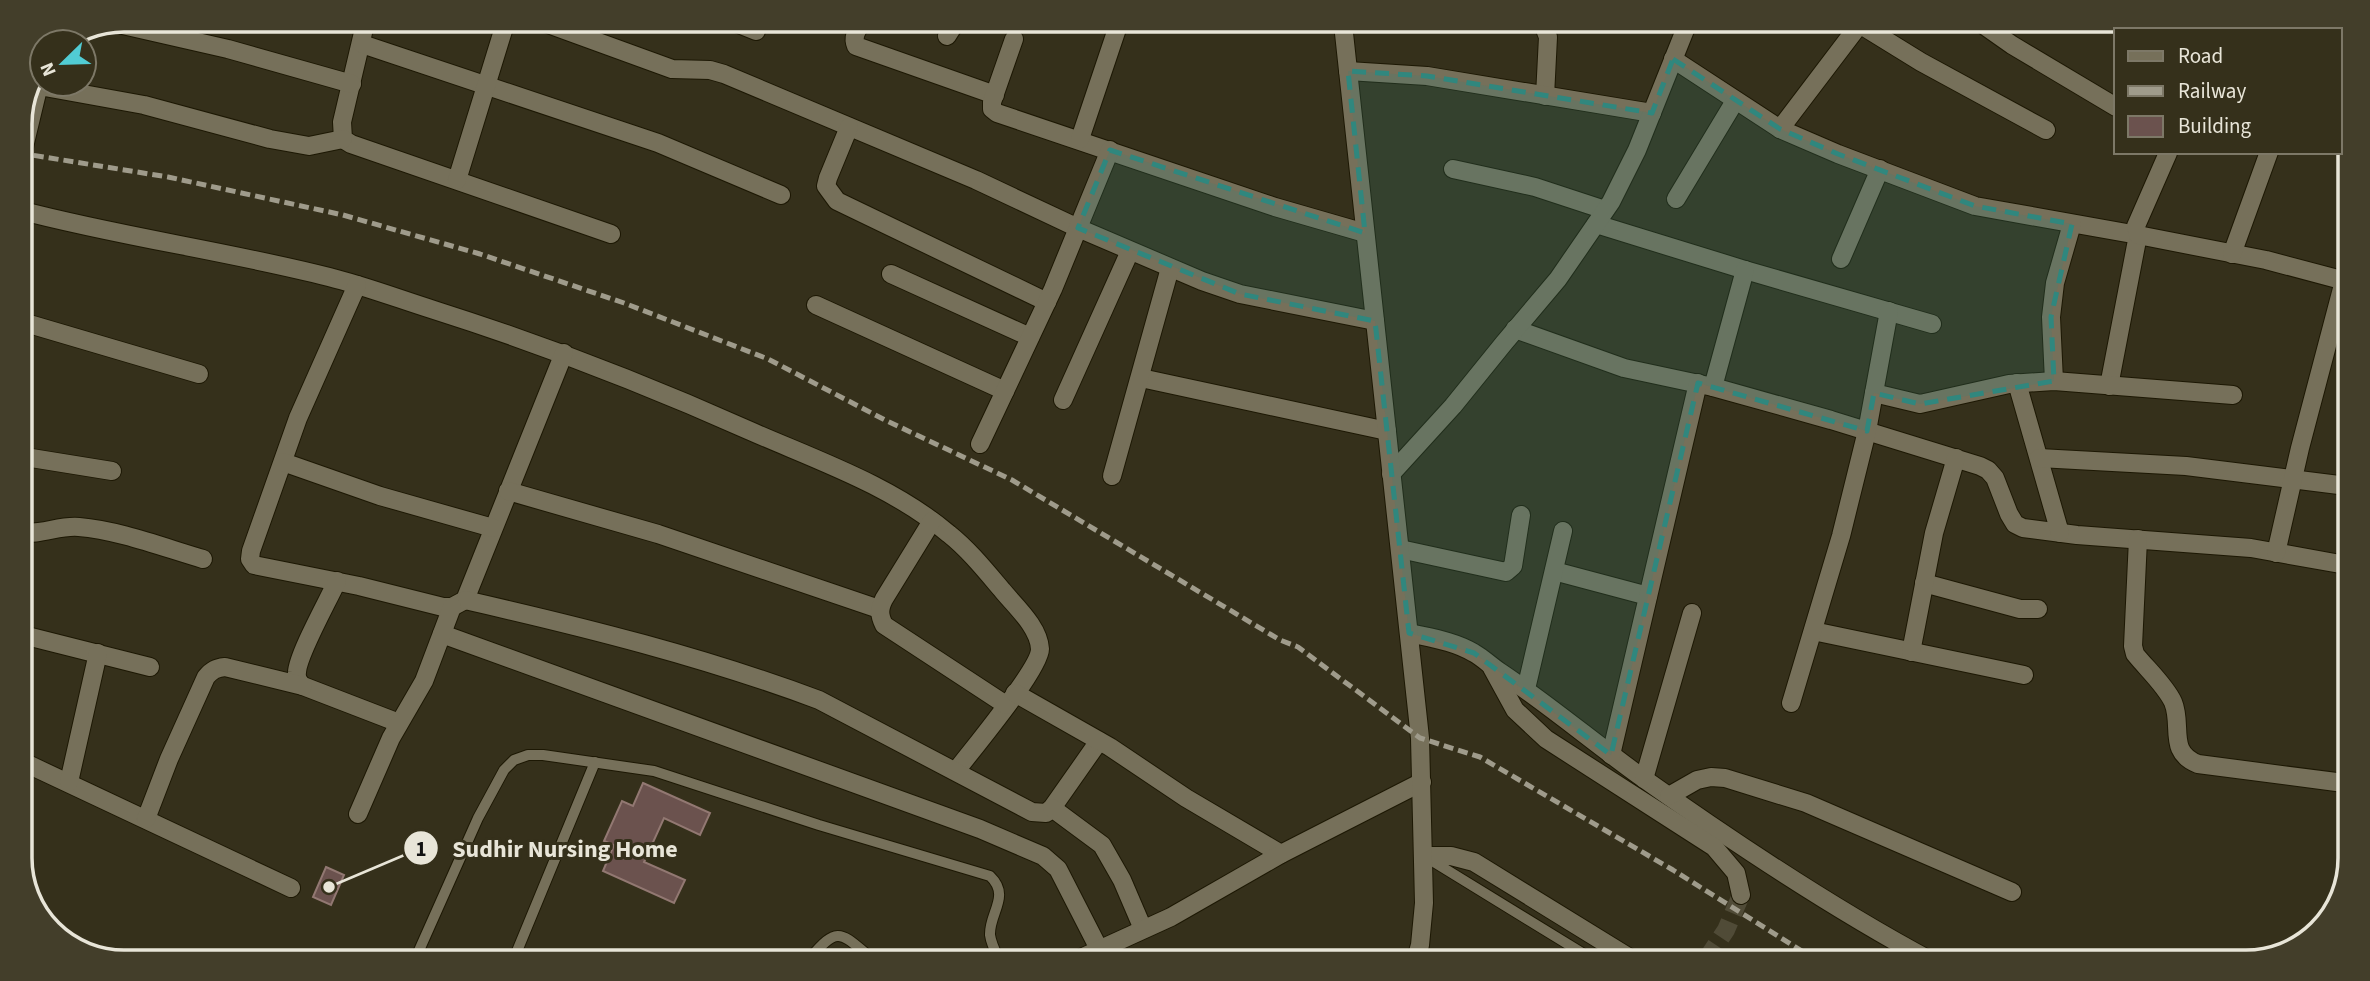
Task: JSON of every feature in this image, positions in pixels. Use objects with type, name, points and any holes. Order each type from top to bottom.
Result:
[{"type":"street","points":[[153,32],[228,49],[352,84]]},
{"type":"street","points":[[343,139],[342,122],[364,32]]},
{"type":"street","points":[[457,180],[503,32]]},
{"type":"street","points":[[570,32],[671,69],[710,70],[724,74],[976,180],[1130,251],[1240,294],[1375,321]]},
{"type":"street","points":[[856,32],[856,46],[995,95]]},
{"type":"street","points":[[1080,139],[1116,32]]},
{"type":"street","points":[[1343,32],[1420,738],[1424,903],[1419,950]]},
{"type":"street","points":[[1545,96],[1546,32]]},
{"type":"street","points":[[1391,474],[1453,406],[1558,279],[1601,217],[1637,150],[1684,32]]},
{"type":"street","points":[[1780,129],[1855,32]]},
{"type":"street","points":[[1870,32],[2046,130]]},
{"type":"street","points":[[1994,32],[2114,106]]},
{"type":"street","points":[[1014,39],[992,108],[997,113],[1275,207],[1365,233]]},
{"type":"street","points":[[362,44],[657,144],[781,195]]},
{"type":"street","points":[[1673,59],[1780,129],[1975,206],[2266,260],[2338,280]]},
{"type":"street","points":[[1348,71],[1427,76],[1651,113]]},
{"type":"street","points":[[98,93],[270,139],[309,146],[343,139],[611,234]]},
{"type":"street","points":[[1676,199],[1735,101]]},
{"type":"street","points":[[849,127],[828,178],[827,186],[837,201],[1047,302]]},
{"type":"street","points":[[980,444],[1047,302],[1110,150]]},
{"type":"street","points":[[2109,386],[2138,235],[2136,226],[2168,154]]},
{"type":"street","points":[[2232,254],[2267,157]]},
{"type":"street","points":[[1453,169],[1535,187],[1601,217],[1745,270],[1932,324]]},
{"type":"street","points":[[1841,259],[1880,169]]},
{"type":"street","points":[[32,213],[68,223],[217,251],[357,285],[564,354],[662,392],[850,474],[909,506],[932,521],[972,555],[1029,623],[1037,636],[1040,649],[1038,657],[1011,699],[956,771]]},
{"type":"street","points":[[2054,381],[2051,317],[2055,283],[2072,224]]},
{"type":"street","points":[[1063,400],[1130,251]]},
{"type":"street","points":[[1112,476],[1170,268]]},
{"type":"street","points":[[1611,755],[1648,596],[1705,385],[1745,270]]},
{"type":"street","points":[[891,274],[1030,337]]},
{"type":"street","points":[[357,285],[298,418],[251,551],[250,559],[254,565],[542,618],[677,654],[792,690],[819,700],[1032,812],[1046,813],[1052,808],[1100,741]]},
{"type":"street","points":[[816,306],[1005,391]]},
{"type":"street","points":[[1791,703],[1841,536],[1867,431],[1889,311]]},
{"type":"street","points":[[2276,553],[2293,478],[2338,312]]},
{"type":"street","points":[[32,325],[199,374]]},
{"type":"street","points":[[1515,329],[1624,368],[1705,385],[1867,431],[1988,470],[1995,478],[2015,524],[2023,528],[2251,548],[2338,564]]},
{"type":"street","points":[[358,814],[400,723],[424,681],[442,634],[493,528],[564,354]]},
{"type":"street","points":[[1141,378],[1387,431]]},
{"type":"street","points":[[1874,393],[1920,404],[2017,383],[2054,381],[2233,395]]},
{"type":"street","points":[[2017,383],[2060,533]]},
{"type":"street","points":[[32,458],[112,471]]},
{"type":"street","points":[[1911,652],[1934,533],[1956,458]]},
{"type":"street","points":[[2039,458],[2186,467],[2338,485]]},
{"type":"street","points":[[283,462],[380,496],[493,528]]},
{"type":"street","points":[[508,491],[658,534],[880,609]]},
{"type":"street","points":[[1400,549],[1506,572],[1513,566],[1521,515]]},
{"type":"street","points":[[932,521],[880,609],[884,625],[1011,699],[1100,741],[1186,798],[1281,854]]},
{"type":"street","points":[[32,533],[42,534],[63,527],[94,529],[203,559]]},
{"type":"street","points":[[1526,689],[1563,531]]},
{"type":"street","points":[[2138,539],[2133,646],[2135,654],[2172,701],[2176,713],[2178,744],[2188,760],[2198,764],[2338,782]]},
{"type":"street","points":[[1555,571],[1648,596]]},
{"type":"street","points":[[303,686],[298,681],[298,667],[337,582]]},
{"type":"street","points":[[1924,583],[2020,609],[2038,609]]},
{"type":"street","points":[[1644,779],[1692,613]]},
{"type":"street","points":[[1813,631],[2024,675]]},
{"type":"street","points":[[1409,633],[1446,641],[1474,653],[1644,779],[1789,876],[1910,950]]},
{"type":"street","points":[[442,634],[981,830],[1043,856],[1058,869],[1100,949],[1171,917],[1281,854],[1422,782]]},
{"type":"street","points":[[32,637],[150,667]]},
{"type":"street","points":[[69,782],[98,653]]},
{"type":"street","points":[[1491,665],[1515,710],[1546,738],[1714,847],[1736,873],[1741,895]]},
{"type":"street","points":[[146,819],[169,759],[206,677],[216,668],[225,667],[303,686],[400,723]]},
{"type":"street","points":[[32,766],[291,888]]},
{"type":"street","points":[[1669,796],[1697,780],[1725,778],[1806,803],[2012,892]]},
{"type":"street","points":[[1052,808],[1102,845],[1122,880],[1143,929]]},
{"type":"street","points":[[1423,856],[1451,856],[1474,862],[1617,950]]},
{"type":"lane","points":[[419,950],[478,818],[504,770],[514,760],[528,755],[654,771],[819,825],[990,876],[998,884],[999,893],[990,934],[996,950]]},
{"type":"lane","points":[[517,950],[595,762]]},
{"type":"lane","points":[[1423,856],[1577,950]]},
{"type":"lane","points":[[817,950],[829,937],[844,936],[861,950]]},
{"type":"highlighted area","points":[[1673,59],[1780,129],[1838,154],[1975,206],[2072,224],[2051,317],[2054,381],[1920,404],[1874,393],[1867,431],[1698,383],[1611,755],[1474,653],[1409,633],[1375,321],[1240,294],[1078,228],[1110,150],[1365,233],[1348,71],[1427,76],[1652,113]]},
{"type":"building","points":[[643,783],[710,813],[700,835],[664,818],[644,862],[685,880],[674,903],[603,871],[614,845],[604,841],[622,801],[633,806]]},
{"type":"building","points":[[326,867],[344,875],[331,905],[313,897]]},
{"type":"tunnel","points":[[1713,950],[1726,930],[1741,895]]},
{"type":"railway","points":[[32,155],[168,177],[343,215],[480,254],[624,303],[768,359],[885,420],[1012,480],[1280,640],[1298,647],[1420,738],[1480,757],[1673,870],[1800,950]]},
{"type":"place","name":"Sudhir Nursing Home","points":[[329,887]]}]
